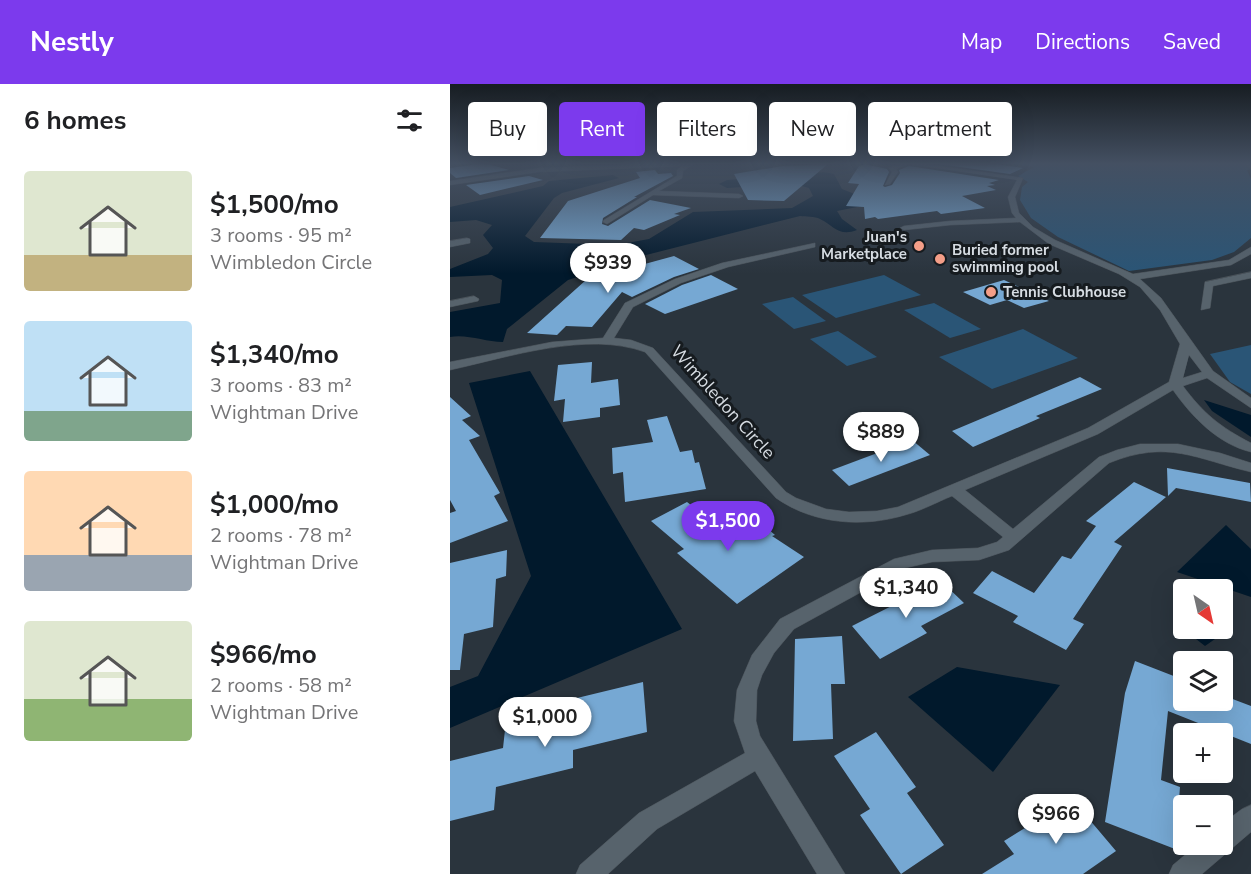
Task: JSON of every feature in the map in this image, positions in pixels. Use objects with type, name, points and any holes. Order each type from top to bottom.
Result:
[{"type":"street","points":[[607,222],[639,201]]},
{"type":"street","points":[[1013,201],[1017,213],[1041,236],[1066,250],[1132,277],[1154,295],[1209,374],[1251,404]]},
{"type":"street","points":[[904,228],[950,223],[1023,220]]},
{"type":"street","points":[[450,244],[467,241]]},
{"type":"street","points":[[607,340],[629,305],[678,280],[724,265],[812,245]]},
{"type":"street","points":[[1132,277],[1231,262],[1251,250]]},
{"type":"street","points":[[1205,308],[1208,284],[1251,275]]},
{"type":"street","points":[[450,304],[474,299]]},
{"type":"street","name":"Wimbledon Circle","points":[[450,366],[577,342],[627,341],[649,350],[781,495],[800,506],[836,516],[877,516],[902,511],[1093,431],[1175,384],[1209,374]]},
{"type":"street","points":[[1186,344],[1175,384],[1196,413],[1229,437],[1251,448]]},
{"type":"street","points":[[832,874],[749,736],[746,703],[752,673],[766,646],[788,624],[900,563],[932,556],[979,554],[1003,546],[1104,460],[1121,452],[1155,447],[1191,450],[1218,456],[1251,468]]},
{"type":"street","points":[[955,490],[1014,538]]},
{"type":"street","points":[[589,874],[648,821],[676,802],[761,756]]},
{"type":"street","points":[[1233,831],[1251,817]]},
{"type":"street","points":[[1182,874],[1205,855]]},
{"type":"shaded area","points":[[477,201],[552,201],[525,236],[534,242],[616,245],[649,239],[693,212],[792,208],[804,201],[918,201],[862,206],[837,211],[842,219],[857,230],[851,232],[837,230],[818,218],[800,216],[646,255],[568,280],[507,329],[503,342],[450,337],[450,312],[500,303],[502,280],[492,275],[450,277],[450,269],[488,254],[493,248],[483,235],[492,225],[476,220],[450,222],[450,207]]},
{"type":"shaded area","points":[[1021,201],[1251,201],[1251,238],[1234,252],[1212,260],[1129,271],[1058,237],[1031,218]]},
{"type":"shaded area","points":[[884,275],[921,295],[836,318],[802,295]]},
{"type":"shaded area","points":[[793,297],[826,321],[794,329],[762,304]]},
{"type":"shaded area","points":[[934,303],[981,329],[950,338],[904,310]]},
{"type":"shaded area","points":[[1023,329],[1078,358],[992,389],[939,357]]},
{"type":"shaded area","points":[[838,331],[877,357],[847,366],[810,339]]},
{"type":"shaded area","points":[[1251,345],[1251,394],[1230,382],[1210,354]]},
{"type":"shaded area","points":[[530,371],[682,629],[450,728],[450,687],[478,676],[531,576],[469,383]]},
{"type":"shaded area","points":[[1204,400],[1251,415],[1251,437],[1212,411]]},
{"type":"shaded area","points":[[1226,525],[1251,549],[1251,597],[1233,591],[1233,579],[1198,579],[1177,572]]},
{"type":"shaded area","points":[[1196,639],[1215,639],[1205,646]]},
{"type":"shaded area","points":[[957,667],[1060,685],[993,772],[908,697]]},
{"type":"building","points":[[568,201],[631,201],[603,218],[602,224],[608,226],[649,201],[691,208],[644,230],[634,228],[621,240],[540,238]]},
{"type":"building","points":[[849,201],[971,201],[985,208],[941,214],[937,211],[865,219],[864,207],[846,206]]},
{"type":"building","points":[[674,256],[699,269],[674,277],[632,297],[622,292],[592,327],[566,326],[557,335],[527,333],[586,280]]},
{"type":"building","points":[[711,275],[738,289],[665,314],[645,304],[682,285]]},
{"type":"building","name":"Tennis Clubhouse","points":[[1004,280],[1049,301],[1024,308],[1007,300],[990,305],[963,292]]},
{"type":"building","points":[[592,362],[591,383],[618,379],[620,405],[600,408],[600,417],[563,422],[565,399],[554,401],[558,365]]},
{"type":"building","points":[[1080,377],[1102,389],[1036,416],[1040,418],[973,447],[952,431]]},
{"type":"building","points":[[450,397],[471,416],[462,420],[480,436],[469,440],[500,493],[494,496],[508,521],[450,543],[450,513],[456,511],[450,500]]},
{"type":"building","points":[[667,416],[680,452],[692,450],[695,463],[699,462],[706,489],[625,502],[623,472],[613,474],[612,448],[653,442],[647,420]]},
{"type":"building","points":[[912,440],[930,455],[849,486],[832,470]]},
{"type":"building","points":[[1167,468],[1250,483],[1251,502],[1176,488],[1168,496]]},
{"type":"building","points":[[1134,482],[1166,497],[1114,542],[1122,546],[1073,619],[1084,624],[1066,650],[1013,622],[1018,616],[973,593],[992,571],[1034,593],[1062,556],[1071,559],[1096,526],[1086,521]]},
{"type":"building","points":[[687,502],[732,536],[760,522],[775,535],[772,536],[804,557],[737,604],[677,553],[684,549],[651,521]]},
{"type":"building","points":[[507,550],[506,576],[496,579],[493,627],[464,634],[460,670],[450,670],[450,563]]},
{"type":"building","points":[[941,581],[964,603],[921,626],[927,633],[880,659],[852,626]]},
{"type":"building","points":[[842,636],[845,684],[831,684],[833,739],[793,741],[795,639]]},
{"type":"building","points":[[1135,661],[1173,676],[1173,711],[1233,711],[1233,699],[1251,706],[1251,744],[1233,737],[1233,723],[1198,723],[1168,711],[1161,780],[1180,787],[1179,795],[1173,795],[1173,848],[1105,822],[1125,693]]},
{"type":"building","points":[[643,682],[647,732],[573,750],[573,768],[496,787],[494,810],[450,821],[450,761],[503,748],[505,730],[577,712],[577,698]]},
{"type":"building","points":[[876,732],[916,787],[907,793],[944,845],[901,874],[860,815],[870,809],[834,756]]},
{"type":"building","points":[[1072,799],[1116,851],[1083,874],[982,874],[1014,854],[1004,841]]},
{"type":"place","name":"Juan's Marketplace","points":[[919,246]]},
{"type":"place","name":"Buried former swimming pool","points":[[940,259]]},
{"type":"place","name":"Tennis Clubhouse","points":[[991,292]]}]
